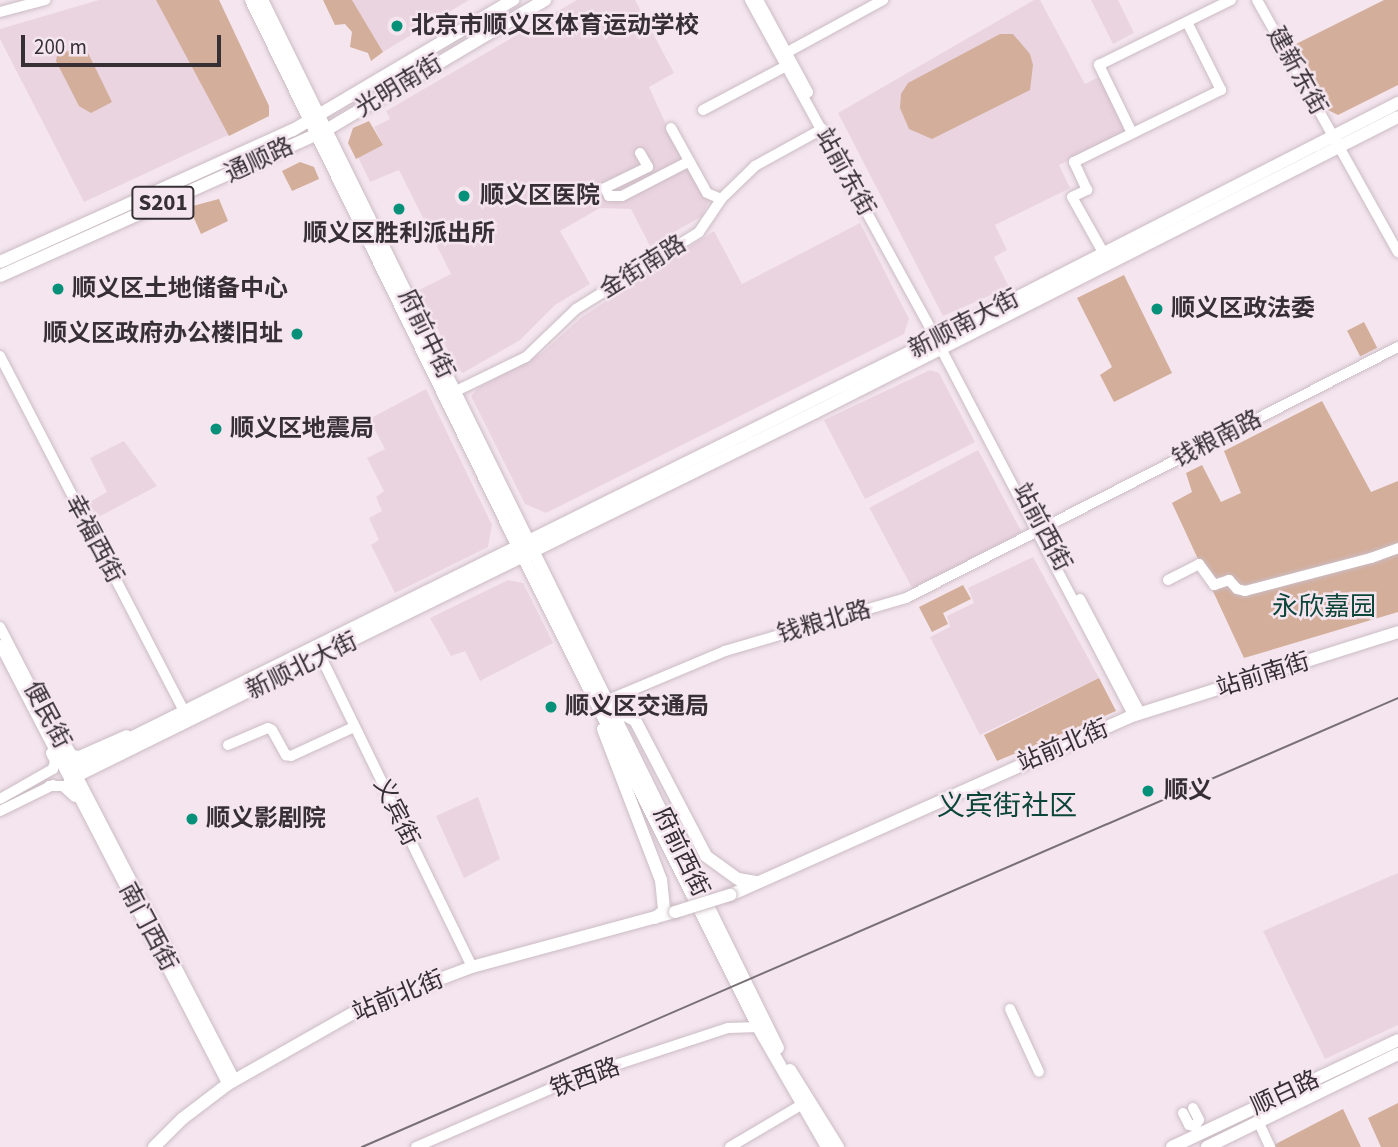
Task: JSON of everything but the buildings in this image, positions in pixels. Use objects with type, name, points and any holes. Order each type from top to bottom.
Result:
[{"type":"main road","points":[[251,0],[315,118]]},
{"type":"main road","points":[[262,0],[315,118]]},
{"type":"main road","name":"S201","points":[[0,262],[315,118],[513,0]]},
{"type":"main road","name":"光明南街","points":[[322,132],[545,0]]},
{"type":"main road","name":"新顺南大街","points":[[525,549],[1336,142],[1398,103]]},
{"type":"main road","name":"新顺南大街","points":[[940,343],[1104,254],[1336,142],[1398,117]]},
{"type":"main road","name":"府前中街","points":[[315,118],[454,392],[525,549]]},
{"type":"main road","name":"府前中街","points":[[322,132],[525,549]]},
{"type":"main road","name":"通顺路","points":[[0,276],[322,132]]},
{"type":"main road","name":"新顺北大街","points":[[187,716],[321,657],[525,549]]},
{"type":"main road","name":"新顺北大街","points":[[72,773],[525,549]]},
{"type":"main road","name":"府前西街","points":[[525,549],[771,1034],[838,1147]]},
{"type":"main road","name":"站前南街","points":[[1134,715],[1398,632]]},
{"type":"main road","points":[[655,918],[664,911],[661,880],[638,814],[604,735],[605,706],[635,720],[706,856],[738,879],[746,882],[762,880]]},
{"type":"main road","name":"府前西街","points":[[605,706],[758,1027],[827,1147]]},
{"type":"main road","name":"站前北街","points":[[153,1147],[182,1119],[232,1082],[358,1010],[472,967],[730,895],[1134,715]]},
{"type":"main road","name":"顺白路","points":[[1172,1147],[1197,1130],[1398,1040]]},
{"type":"main road","name":"顺白路","points":[[1207,1147],[1398,1054]]},
{"type":"street","points":[[0,12],[45,0]]},
{"type":"street","name":"站前东街","points":[[751,0],[940,343]]},
{"type":"street","name":"站前东街","points":[[758,0],[822,129],[940,343]]},
{"type":"street","points":[[703,110],[883,0]]},
{"type":"street","points":[[1132,133],[1098,65],[1231,0]]},
{"type":"street","name":"建新东街","points":[[1257,0],[1398,252]]},
{"type":"street","points":[[1104,254],[1072,197],[1087,190],[1074,162],[1221,90],[1187,22]]},
{"type":"street","points":[[671,128],[707,193],[721,199]]},
{"type":"street","name":"金街南路","points":[[454,392],[526,357],[576,309],[699,233],[721,199],[755,166],[822,129]]},
{"type":"street","points":[[640,153],[648,167],[605,188],[609,196],[622,196],[688,162]]},
{"type":"street","name":"站前西街","points":[[940,343],[1134,715]]},
{"type":"street","name":"钱粮南路","points":[[1039,530],[1398,347]]},
{"type":"street","name":"幸福西街","points":[[0,356],[187,716]]},
{"type":"street","name":"钱粮北路","points":[[605,706],[725,651],[906,598],[1039,530]]},
{"type":"street","points":[[1168,580],[1199,564],[1214,585],[1229,580],[1237,589],[1245,591],[1371,558],[1398,548]]},
{"type":"street","name":"便民街","points":[[0,627],[28,689],[72,773]]},
{"type":"street","name":"便民街","points":[[0,645],[28,689]]},
{"type":"street","name":"义宾街","points":[[321,657],[472,967]]},
{"type":"street","points":[[28,689],[74,756],[119,737],[144,738]]},
{"type":"street","points":[[0,800],[49,772],[55,764],[28,689]]},
{"type":"street","points":[[228,746],[268,728],[286,755],[291,756],[354,727]]},
{"type":"street","points":[[110,846],[109,825],[86,777],[144,738]]},
{"type":"street","points":[[0,800],[72,773]]},
{"type":"street","points":[[0,811],[72,773]]},
{"type":"street","name":"南门西街","points":[[72,773],[232,1082]]},
{"type":"street","points":[[49,786],[70,789],[96,836],[110,846]]},
{"type":"street","points":[[1010,1009],[1039,1072]]},
{"type":"street","name":"铁西路","points":[[416,1147],[573,1079],[728,1028],[758,1027]]},
{"type":"street","points":[[730,1147],[801,1105]]},
{"type":"street","points":[[1183,1113],[1189,1125],[1197,1130],[1199,1120],[1193,1108]]},
{"type":"street","points":[[1258,1121],[1270,1147]]},
{"type":"shaded area","points":[[99,0],[219,0],[269,106],[269,116],[84,202],[0,39],[0,29]]},
{"type":"shaded area","points":[[156,0],[219,0],[269,106],[269,116],[229,136]]},
{"type":"shaded area","points":[[323,0],[352,0],[383,52],[371,61],[368,53],[350,47],[352,32],[345,24],[335,25]]},
{"type":"shaded area","name":"北京市顺义区体育运动学校","points":[[352,0],[469,0],[383,52]]},
{"type":"shaded area","name":"顺义区医院","points":[[577,0],[635,0],[674,73],[649,87],[684,164],[709,201],[702,216],[650,246],[631,209],[600,208],[560,231],[590,284],[555,305],[520,340],[463,373],[457,369],[419,290],[451,274],[399,170],[370,182],[358,157],[383,145],[374,127],[390,119],[386,111]]},
{"type":"shaded area","points":[[1034,0],[1040,0],[1085,84],[1101,76],[1128,131],[1059,165],[1070,188],[995,225],[1007,250],[994,257],[1009,287],[943,316],[838,113]]},
{"type":"shaded area","points":[[1091,0],[1118,0],[1134,33],[1113,44]]},
{"type":"shaded area","points":[[1384,0],[1398,0],[1398,85],[1338,115],[1328,110],[1294,45]]},
{"type":"shaded area","points":[[1000,34],[1013,34],[1030,54],[1033,65],[1030,90],[932,139],[909,129],[900,108],[901,94],[908,83]]},
{"type":"shaded area","points":[[75,48],[87,51],[112,102],[91,113],[79,106],[56,61],[57,56]]},
{"type":"shaded area","points":[[369,121],[383,145],[356,159],[348,143],[353,128]]},
{"type":"shaded area","points":[[300,162],[314,167],[319,179],[292,191],[282,171]]},
{"type":"shaded area","points":[[219,199],[228,221],[201,234],[189,207]]},
{"type":"shaded area","points":[[860,223],[909,319],[904,334],[546,513],[525,504],[471,396],[478,388],[542,353],[582,317],[714,231],[742,284]]},
{"type":"shaded area","points":[[1124,275],[1172,373],[1114,402],[1100,375],[1112,367],[1077,298]]},
{"type":"shaded area","points":[[1364,322],[1377,348],[1360,356],[1347,331]]},
{"type":"shaded area","points":[[930,370],[939,373],[975,442],[865,499],[824,420]]},
{"type":"shaded area","points":[[426,389],[492,525],[488,547],[395,593],[371,545],[379,540],[369,518],[382,511],[376,497],[384,491],[367,458],[385,449],[369,419]]},
{"type":"shaded area","points":[[1322,401],[1371,492],[1398,481],[1398,612],[1244,658],[1172,503],[1192,492],[1186,473],[1202,465],[1221,502],[1241,493],[1224,451]]},
{"type":"shaded area","points":[[124,441],[157,486],[89,522],[81,507],[107,492],[90,458]]},
{"type":"shaded area","points":[[978,450],[1022,532],[913,590],[869,508]]},
{"type":"shaded area","points":[[1033,557],[1099,678],[980,735],[930,637],[950,627],[947,616],[974,603],[968,588]]},
{"type":"shaded area","points":[[508,580],[523,583],[553,643],[480,681],[465,651],[451,656],[430,618]]},
{"type":"shaded area","points":[[963,585],[971,599],[943,613],[948,624],[932,632],[919,607]]},
{"type":"shaded area","points":[[1099,678],[1116,711],[997,761],[984,735]]},
{"type":"shaded area","points":[[478,797],[500,859],[464,878],[436,816]]},
{"type":"shaded area","points":[[1398,873],[1398,1025],[1325,1059],[1263,931]]},
{"type":"shaded area","points":[[1398,1103],[1398,1147],[1381,1147],[1368,1118]]},
{"type":"shaded area","points":[[1343,1109],[1361,1147],[1270,1147]]},
{"type":"railway","points":[[362,1147],[1398,698]]},
{"type":"place","name":"北京市顺义区体育运动学校","points":[[397,26]]},
{"type":"place","name":"顺义区医院","points":[[464,196]]},
{"type":"place","name":"顺义区胜利派出所","points":[[399,209]]},
{"type":"place","name":"顺义区土地储备中心","points":[[58,289]]},
{"type":"place","name":"顺义区政法委","points":[[1157,309]]},
{"type":"place","name":"顺义区政府办公楼旧址","points":[[297,334]]},
{"type":"place","name":"顺义区地震局","points":[[216,429]]},
{"type":"place","name":"顺义区交通局","points":[[551,707]]},
{"type":"place","name":"顺义","points":[[1148,791]]},
{"type":"place","name":"顺义影剧院","points":[[192,819]]},
{"type":"district","name":"永欣嘉园","points":[[1324,607]]},
{"type":"district","name":"义宾街社区","points":[[1007,806]]}]
